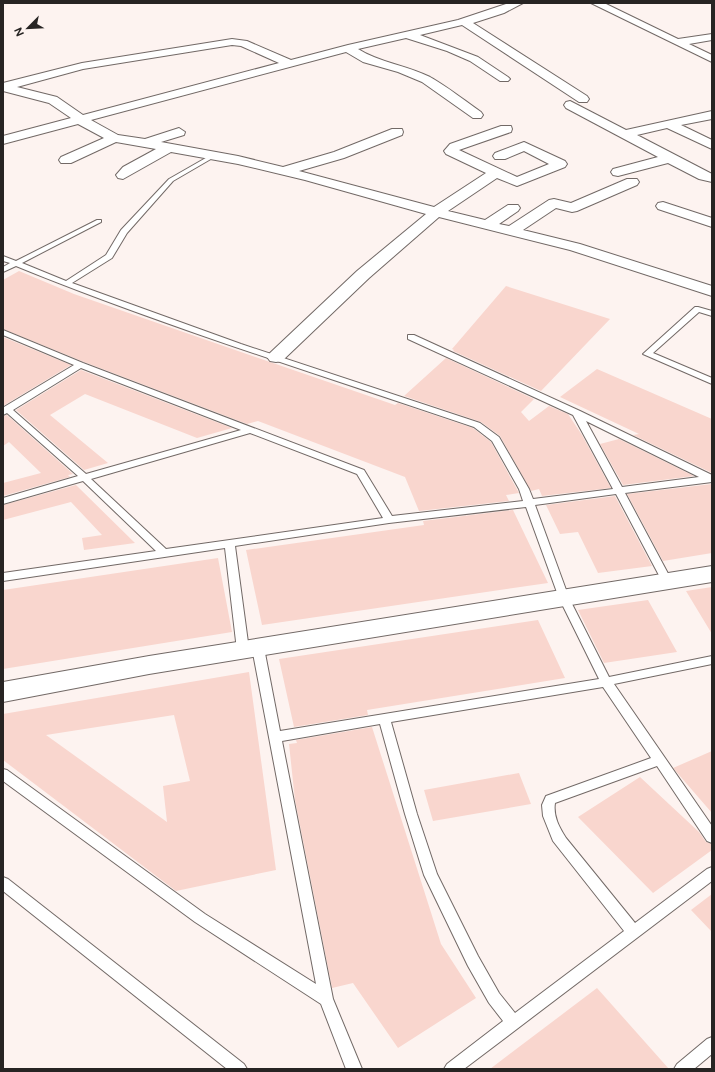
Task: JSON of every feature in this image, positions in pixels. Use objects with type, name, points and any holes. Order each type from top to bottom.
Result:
[{"type":"street","points":[[17,128],[203,88],[348,48],[498,12],[518,3]]},
{"type":"street","points":[[596,3],[712,59]]},
{"type":"street","points":[[463,21],[583,99]]},
{"type":"street","points":[[406,34],[451,49],[474,59],[504,79]]},
{"type":"street","points":[[677,42],[712,37]]},
{"type":"street","points":[[3,87],[82,66],[232,42],[243,43],[290,64]]},
{"type":"street","points":[[348,48],[367,60],[402,70],[426,80],[477,115]]},
{"type":"street","points":[[3,87],[53,100],[74,116],[114,138],[284,171],[436,212],[575,247],[706,289],[712,276]]},
{"type":"street","points":[[570,106],[712,178]]},
{"type":"street","points":[[624,134],[712,114]]},
{"type":"street","points":[[3,140],[74,116]]},
{"type":"street","points":[[668,124],[712,144]]},
{"type":"street","points":[[500,156],[524,146],[560,164],[517,182],[451,151],[506,129]]},
{"type":"street","points":[[144,144],[179,132]]},
{"type":"street","points":[[284,171],[339,154],[397,132]]},
{"type":"street","points":[[66,160],[114,138]]},
{"type":"street","points":[[123,176],[128,170],[169,148]]},
{"type":"street","points":[[618,172],[670,158]]},
{"type":"street","points":[[276,357],[389,250],[436,212],[482,180],[497,172]]},
{"type":"street","points":[[512,231],[554,203],[572,208],[632,182]]},
{"type":"street","points":[[663,206],[712,223]]},
{"type":"street","points":[[487,225],[513,208]]},
{"type":"street","points":[[3,692],[250,649],[712,574]]},
{"type":"lane","points":[[66,284],[109,256],[118,240],[171,180],[213,156]]},
{"type":"lane","points":[[3,270],[99,222]]},
{"type":"lane","points":[[3,258],[66,284],[182,326],[477,426],[496,440],[524,489],[564,598],[606,682],[712,837]]},
{"type":"lane","points":[[712,314],[698,309],[647,354],[712,381]]},
{"type":"lane","points":[[3,332],[80,365],[361,472],[389,520]]},
{"type":"lane","points":[[410,337],[577,413],[712,478]]},
{"type":"lane","points":[[80,365],[5,411],[84,477],[164,553]]},
{"type":"lane","points":[[577,413],[667,581]]},
{"type":"lane","points":[[3,501],[250,430]]},
{"type":"lane","points":[[3,577],[389,520],[530,503],[712,478]]},
{"type":"lane","points":[[230,544],[250,649],[275,738],[326,999],[354,1069]]},
{"type":"lane","points":[[275,738],[606,682],[712,660]]},
{"type":"lane","points":[[384,720],[411,814],[431,875],[476,968],[494,998],[513,1022]]},
{"type":"lane","points":[[634,932],[561,842],[553,830],[547,807],[550,800],[564,794],[660,760]]},
{"type":"lane","points":[[3,774],[200,918],[326,999]]},
{"type":"lane","points":[[452,1069],[712,874]]},
{"type":"lane","points":[[3,883],[239,1069]]},
{"type":"lane","points":[[682,1069],[712,1044]]},
{"type":"building","points":[[19,271],[74,294],[270,362],[395,405],[398,403],[473,428],[491,442],[519,493],[506,495],[509,501],[419,511],[405,477],[258,421],[247,424],[84,362],[3,329],[3,280]]},
{"type":"building","points":[[506,286],[610,319],[541,391],[453,351],[454,350],[452,349]]},
{"type":"building","points":[[3,337],[71,365],[3,406]]},
{"type":"building","points":[[446,358],[534,399],[521,412],[529,421],[549,406],[568,414],[582,435],[611,488],[542,496],[539,489],[531,491],[500,436],[481,422],[404,396]]},
{"type":"building","points":[[597,369],[712,419],[712,473],[633,435],[639,434],[560,397]]},
{"type":"building","points":[[81,370],[232,428],[197,438],[85,394],[50,415],[108,463],[84,470],[16,410]]},
{"type":"building","points":[[7,415],[73,474],[68,475],[70,477],[3,496],[3,483],[41,473],[9,442],[3,446],[3,416]]},
{"type":"building","points":[[619,439],[694,476],[623,485],[600,444]]},
{"type":"building","points":[[712,484],[712,553],[663,561],[627,494]]},
{"type":"building","points":[[76,485],[135,543],[84,550],[82,538],[102,535],[71,502],[3,520],[3,505]]},
{"type":"building","points":[[615,496],[652,566],[598,573],[578,532],[560,534],[546,505]]},
{"type":"building","points":[[513,510],[548,583],[262,625],[246,550],[424,525],[423,521]]},
{"type":"building","points":[[218,558],[232,632],[3,669],[3,590]]},
{"type":"building","points":[[712,587],[712,634],[686,591]]},
{"type":"building","points":[[648,600],[677,652],[604,663],[578,610]]},
{"type":"building","points":[[538,620],[565,678],[367,710],[368,715],[294,727],[279,659]]},
{"type":"building","points":[[249,672],[276,870],[176,891],[3,760],[3,714]],"holes":[[[174,715],[190,781],[163,786],[167,822],[46,735]]]},
{"type":"building","points":[[372,727],[441,944],[476,998],[398,1048],[353,983],[332,988],[295,800],[289,744],[297,743],[296,740]]},
{"type":"building","points":[[712,751],[712,813],[673,768]]},
{"type":"building","points":[[519,773],[531,804],[433,821],[424,790]]},
{"type":"building","points":[[640,777],[699,832],[706,842],[712,844],[712,850],[653,893],[578,817]]},
{"type":"building","points":[[712,894],[712,932],[691,910]]},
{"type":"building","points":[[597,988],[669,1069],[490,1069]]}]
